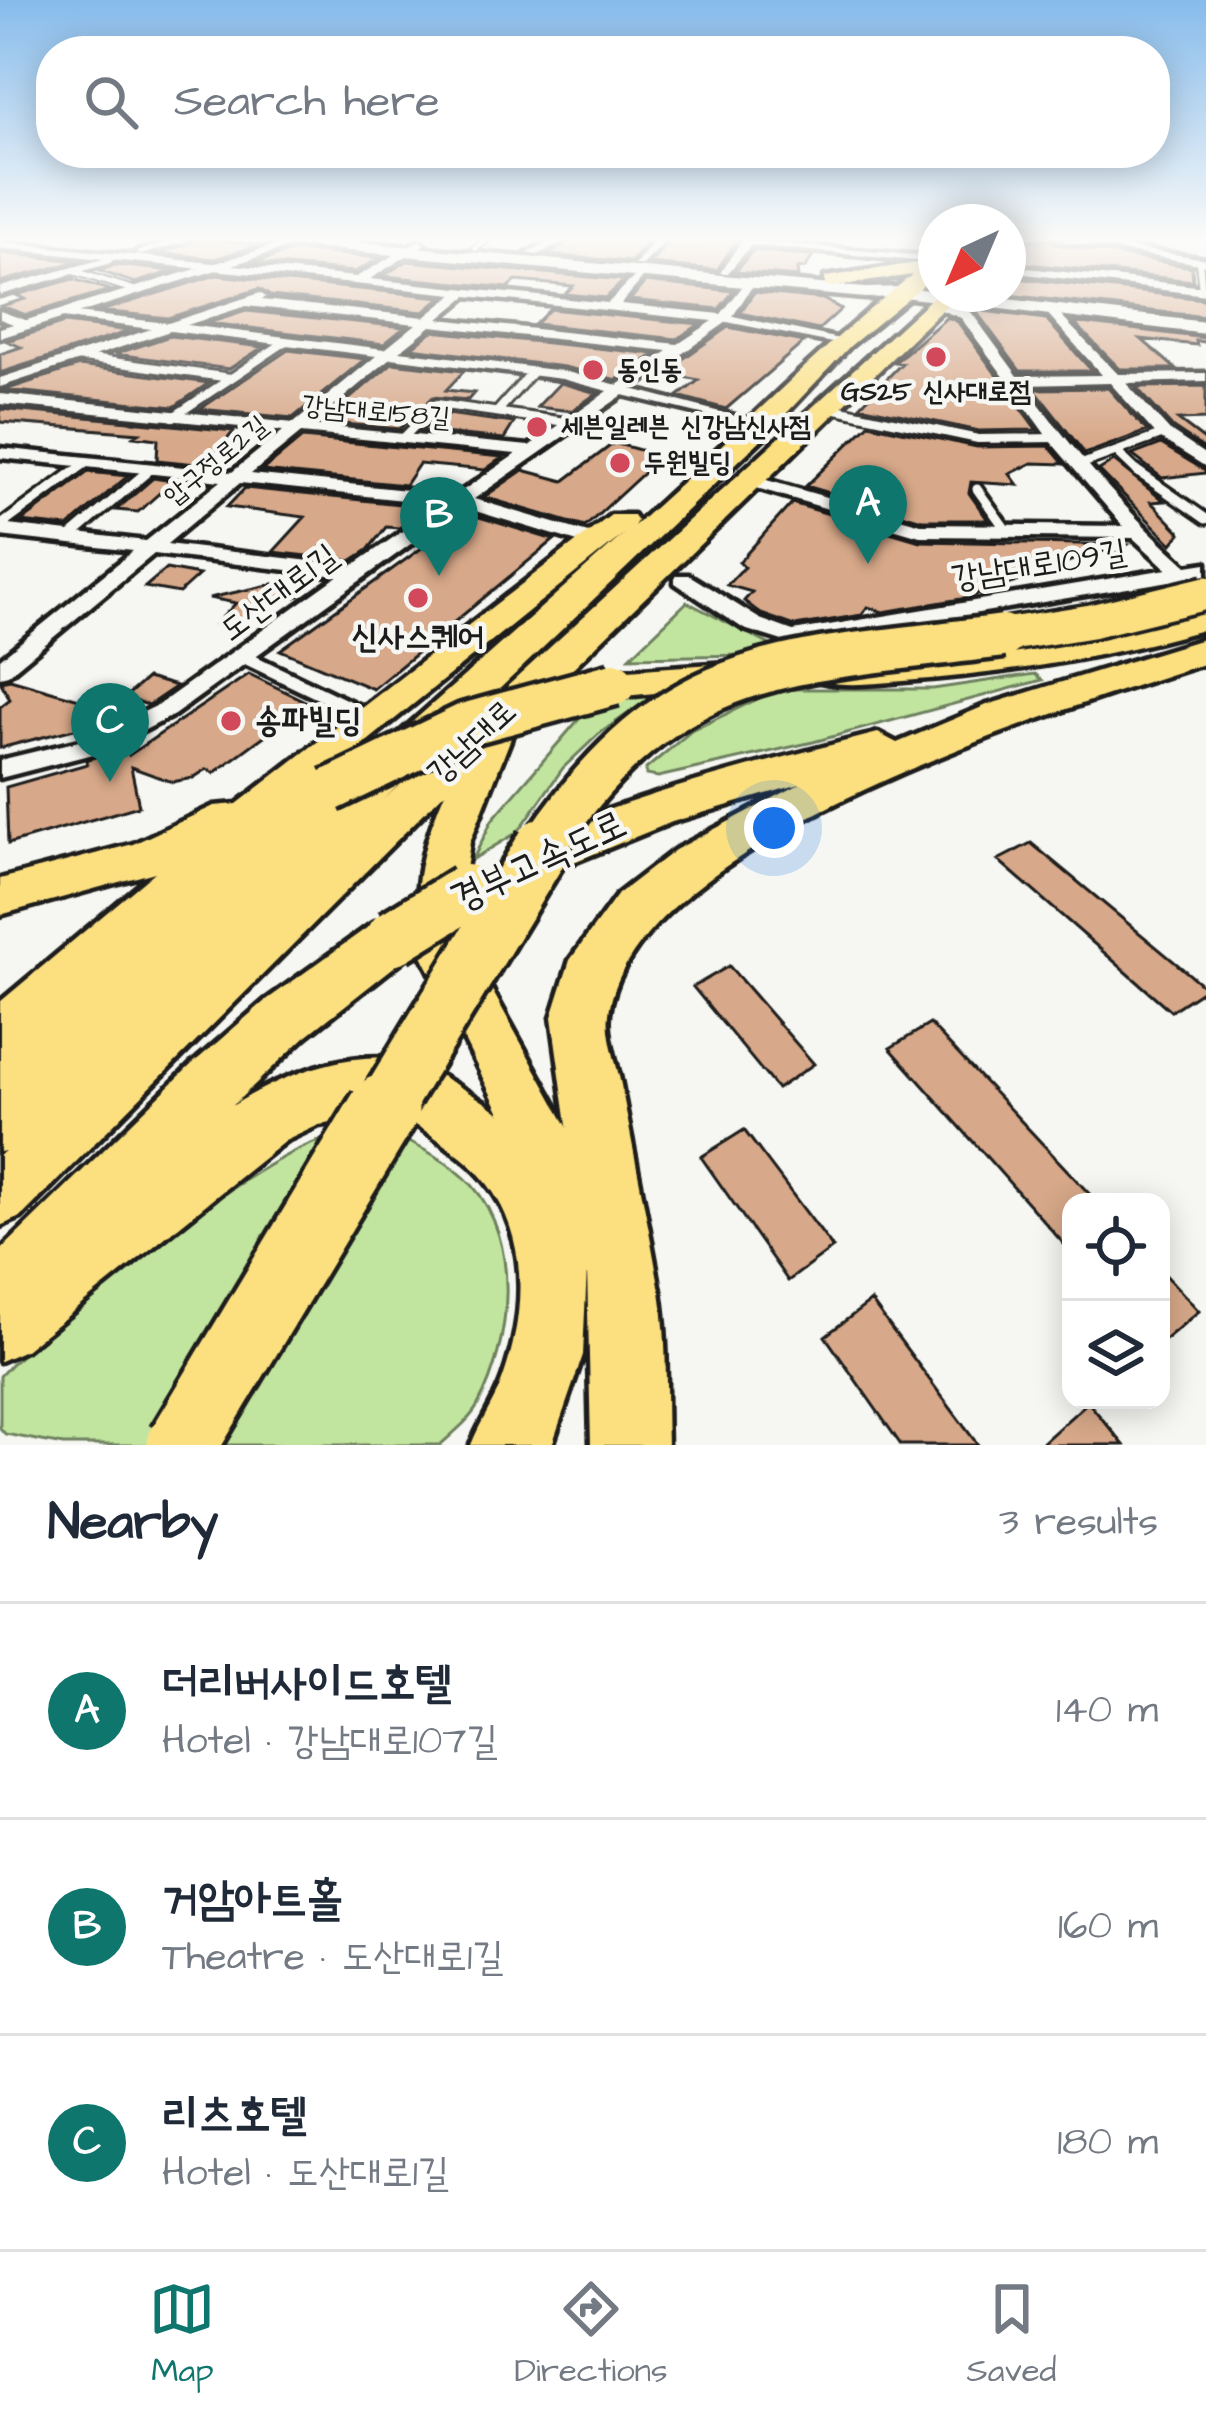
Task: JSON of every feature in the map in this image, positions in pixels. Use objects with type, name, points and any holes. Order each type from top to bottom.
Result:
[{"type":"highway","points":[[182,1445],[528,868],[583,787],[622,748],[661,718],[729,678],[782,661],[1066,627],[1199,579]]},
{"type":"highway","points":[[0,1072],[258,844],[308,787],[464,722],[529,700],[614,684],[701,675],[983,664],[1102,645],[1206,616]]},
{"type":"highway","name":"경부고속도로","points":[[0,1301],[212,1085],[285,1018],[394,937],[467,892],[588,831],[716,788],[1027,708],[1206,650]]},
{"type":"highway","points":[[629,1445],[626,1298],[580,1017],[586,979],[599,949],[634,908],[694,861],[750,828],[1027,708]]},
{"type":"highway","points":[[0,1324],[137,1213],[256,1126],[298,1103],[389,1086],[434,1104],[497,1146],[533,1192],[545,1224],[553,1298],[545,1363],[533,1406],[509,1445]]},
{"type":"main road","points":[[849,307],[855,329]]},
{"type":"main road","name":"강남대로","points":[[0,1125],[780,406],[855,329],[893,307]]},
{"type":"main road","name":"강남대로","points":[[0,1196],[827,407],[914,307]]},
{"type":"main road","points":[[1043,307],[1206,328]]},
{"type":"main road","points":[[0,1034],[308,787],[370,717],[598,542],[741,422],[780,406]]},
{"type":"main road","points":[[500,716],[442,856],[437,926],[447,956],[626,1298]]},
{"type":"main road","points":[[0,897],[146,858],[308,787]]},
{"type":"street","points":[[0,333],[83,307]]},
{"type":"street","points":[[0,383],[227,307]]},
{"type":"street","points":[[296,307],[679,349]]},
{"type":"street","name":"압구정로2길","points":[[0,670],[444,307]]},
{"type":"street","points":[[625,307],[725,318],[751,329],[855,329]]},
{"type":"street","name":"도산대로1길","points":[[0,769],[95,745],[166,710],[356,572],[725,318],[732,307]]},
{"type":"street","points":[[1091,314],[1092,307]]},
{"type":"street","points":[[1050,309],[1164,434],[1206,463]]},
{"type":"street","points":[[963,312],[1010,381],[1138,532],[1199,579]]},
{"type":"street","points":[[62,314],[533,371],[741,422]]},
{"type":"street","points":[[0,315],[26,325]]},
{"type":"street","points":[[1010,381],[1202,381]]},
{"type":"street","name":"강남대로158길","points":[[0,399],[532,451]]},
{"type":"street","points":[[0,453],[462,501],[598,542]]},
{"type":"street","points":[[749,480],[920,530],[1138,532]]},
{"type":"street","points":[[0,528],[356,572]]},
{"type":"street","name":"강남대로109길","points":[[682,579],[752,624],[792,638],[1199,579]]},
{"type":"lane","points":[[173,417],[285,342]]},
{"type":"lane","points":[[76,358],[231,378]]},
{"type":"lane","points":[[497,412],[533,371]]},
{"type":"lane","points":[[403,437],[437,404],[573,423]]},
{"type":"lane","points":[[827,407],[978,439],[1056,438]]},
{"type":"lane","points":[[1079,465],[1164,434]]},
{"type":"lane","points":[[1119,454],[1154,487],[1180,498],[1206,519]]},
{"type":"lane","points":[[0,528],[88,462]]},
{"type":"lane","points":[[69,538],[152,468]]},
{"type":"lane","points":[[977,489],[1006,531]]},
{"type":"lane","points":[[244,657],[370,717]]},
{"type":"green space","points":[[687,602],[772,646],[752,655],[630,657]]},
{"type":"green space","points":[[1035,674],[1042,680],[813,742],[658,777],[646,775],[646,769],[691,731],[778,689],[933,689]]},
{"type":"green space","points":[[656,694],[599,734],[563,768],[518,832],[473,859],[492,820],[586,711]]},
{"type":"green space","points":[[394,1135],[445,1162],[472,1185],[488,1208],[505,1263],[504,1323],[489,1380],[475,1411],[440,1445],[63,1445],[5,1434],[0,1428],[0,1376],[11,1364],[217,1199],[304,1147],[338,1136]]},
{"type":"building","points":[[5,307],[51,307],[26,315]]},
{"type":"building","points":[[112,307],[201,307],[168,318],[101,311]]},
{"type":"building","points":[[380,307],[429,307],[424,312]]},
{"type":"building","points":[[744,307],[841,309],[818,330],[740,313]]},
{"type":"building","points":[[1120,307],[1205,307],[1206,317]]},
{"type":"building","points":[[550,309],[700,324],[677,339],[535,324]]},
{"type":"building","points":[[246,311],[405,327],[384,344],[208,323]]},
{"type":"building","points":[[976,312],[1046,319],[1092,371],[1020,371]]},
{"type":"building","points":[[947,317],[958,322],[1037,430],[979,431],[860,406],[902,363],[895,362]]},
{"type":"building","points":[[1073,322],[1206,338],[1206,342],[1141,339],[1176,369],[1120,369]]},
{"type":"building","points":[[64,323],[130,331],[0,373],[0,354],[21,347],[7,341]]},
{"type":"building","points":[[728,327],[804,342],[726,409],[678,396],[699,380],[663,373]]},
{"type":"building","points":[[432,331],[655,354],[617,380],[564,367],[411,348]]},
{"type":"building","points":[[170,336],[263,347],[229,369],[115,354]]},
{"type":"building","points":[[288,350],[365,359],[293,418],[200,409]]},
{"type":"building","points":[[392,363],[464,371],[446,390],[474,393],[468,400],[433,397],[400,429],[322,422]]},
{"type":"building","points":[[79,366],[209,383],[174,407],[5,390]]},
{"type":"building","points":[[560,383],[597,393],[572,411],[537,407]]},
{"type":"building","points":[[1206,386],[1206,419],[1178,420],[1206,441],[1206,450],[1173,428],[1136,387]]},
{"type":"building","points":[[1108,388],[1147,431],[1085,454],[1034,389]]},
{"type":"building","points":[[0,409],[234,431],[206,465],[157,460],[158,439],[134,436],[139,433],[0,422]]},
{"type":"building","points":[[440,413],[514,423],[504,439],[422,431]]},
{"type":"building","points":[[869,424],[977,447],[1049,446],[1064,464],[1032,463],[1010,474],[1018,485],[971,482],[969,493],[988,520],[922,520],[806,486]]},
{"type":"building","points":[[302,438],[503,457],[485,470],[419,464],[405,485],[262,471]]},
{"type":"building","points":[[614,443],[662,456],[585,527],[484,497],[523,470],[564,481]]},
{"type":"building","points":[[1161,444],[1206,473],[1162,478],[1132,455]]},
{"type":"building","points":[[1114,461],[1164,501],[1151,502],[1181,533],[1172,544],[1099,470]]},
{"type":"building","points":[[88,472],[128,476],[68,527],[21,522]]},
{"type":"building","points":[[153,478],[173,481],[138,512],[116,510]]},
{"type":"building","points":[[245,488],[429,507],[399,528],[386,527],[368,550],[351,561],[273,552],[305,517],[227,507]]},
{"type":"building","points":[[792,503],[920,541],[1127,545],[1113,554],[1098,550],[1068,562],[1035,562],[1026,579],[961,599],[883,612],[868,607],[862,615],[795,626],[761,614],[744,601],[752,592],[727,585],[744,567],[739,562]]},
{"type":"building","name":"신사스퀘어","points":[[463,512],[554,540],[373,689],[280,650],[444,532],[436,532]]},
{"type":"building","points":[[166,569],[199,575],[179,593],[145,587]]},
{"type":"building","points":[[292,580],[299,596],[262,604],[235,632],[216,624],[236,603],[209,598]]},
{"type":"building","points":[[249,674],[309,703],[214,773],[207,769],[172,782],[131,767],[139,806],[8,844],[6,787],[87,764],[86,760],[127,746],[129,755]]},
{"type":"building","points":[[147,678],[177,686],[149,705],[124,698]]},
{"type":"building","points":[[10,679],[124,712],[85,735],[82,727],[0,748],[0,707],[10,699],[0,681]]},
{"type":"building","points":[[1031,843],[1206,988],[1171,1011],[998,860]]},
{"type":"building","points":[[729,966],[814,1064],[777,1089],[693,987]]},
{"type":"building","points":[[930,1024],[1089,1193],[1062,1193],[1062,1242],[890,1048]]},
{"type":"building","points":[[744,1130],[833,1248],[788,1281],[701,1157]]},
{"type":"building","points":[[1170,1280],[1199,1311],[1170,1335]]},
{"type":"building","points":[[871,1301],[978,1445],[901,1445],[825,1336]]},
{"type":"building","points":[[1080,1409],[1094,1409],[1124,1445],[1040,1445]]},
{"type":"place","name":"GS25 신사대로점","points":[[936,357]]},
{"type":"place","name":"동인동","points":[[593,370]]},
{"type":"place","name":"세븐일레븐 신강남신사점","points":[[537,427]]},
{"type":"place","name":"두원빌딩","points":[[620,463]]},
{"type":"place","name":"더리버사이드호텔","points":[[868,564]]},
{"type":"place","name":"거암아트홀","points":[[439,576]]},
{"type":"place","name":"신사스퀘어","points":[[418,598]]},
{"type":"place","name":"송파빌딩","points":[[231,721]]},
{"type":"place","name":"리츠호텔","points":[[110,782]]}]
